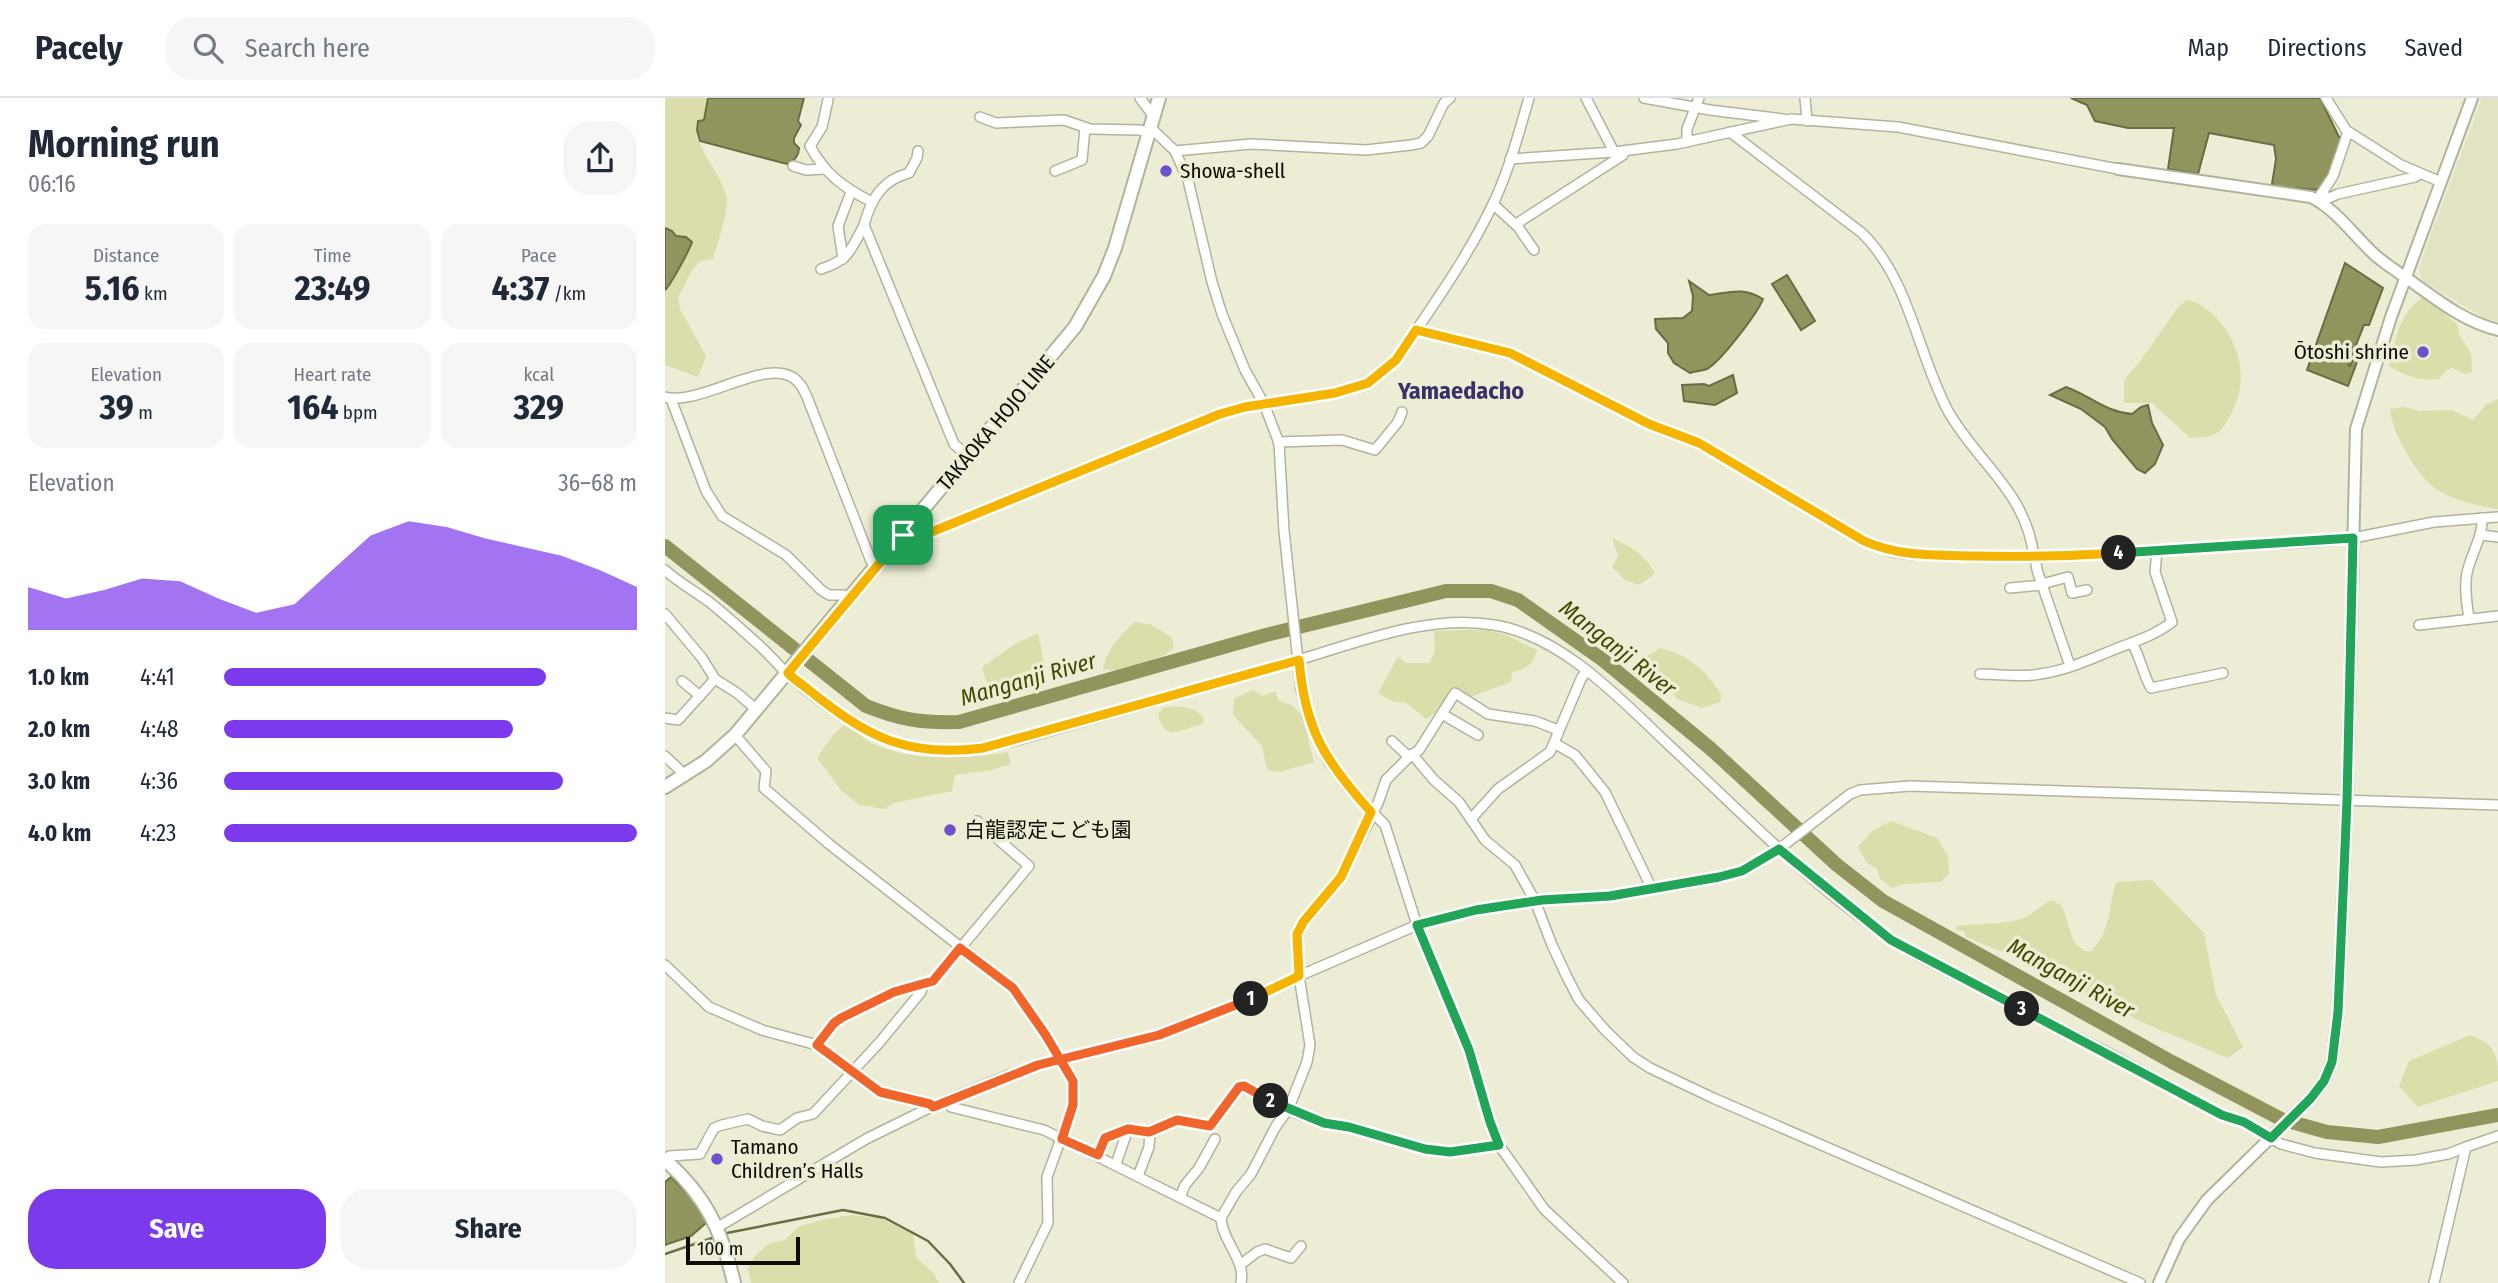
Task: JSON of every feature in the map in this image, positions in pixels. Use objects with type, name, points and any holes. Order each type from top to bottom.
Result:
[{"type":"main road","name":"TAKAOKA HOJO LINE","points":[[665,787],[706,761],[736,735],[1075,327],[1104,276],[1115,248],[1159,98]]},
{"type":"main road","points":[[665,1160],[689,1184],[709,1210],[718,1227],[734,1283]]},
{"type":"street","points":[[1140,98],[1151,126],[1175,151],[1188,180],[1222,314],[1245,370],[1264,404],[1278,442],[1301,689],[1314,731],[1329,762],[1385,825],[1417,925],[1469,1050],[1499,1145],[1544,1209],[1623,1283]]},
{"type":"street","points":[[1175,151],[1251,144],[1366,150],[1411,145],[1421,143],[1428,136],[1444,103],[1450,98]]},
{"type":"street","points":[[903,535],[912,540],[1220,414],[1335,393],[1368,383],[1396,360],[1471,247],[1493,204],[1529,98]]},
{"type":"street","points":[[1515,224],[1623,155],[1617,151],[1585,98]]},
{"type":"street","points":[[1644,98],[1695,108],[1782,117],[1783,121]]},
{"type":"street","points":[[1687,142],[1686,129],[1699,98]]},
{"type":"street","points":[[1805,98],[1807,121]]},
{"type":"street","points":[[2326,98],[2340,124],[2348,132],[2420,174],[2441,182]]},
{"type":"street","points":[[2159,1283],[2179,1239],[2207,1200],[2311,1098],[2324,1081],[2332,1062],[2336,1034],[2347,800],[2356,429],[2405,277],[2472,98]]},
{"type":"street","points":[[828,100],[822,127],[810,146],[825,169],[834,174],[842,187],[871,202]]},
{"type":"street","points":[[980,117],[996,123],[1065,120],[1085,128],[1140,130],[1151,126]]},
{"type":"street","points":[[1510,159],[1617,151],[1687,142],[1783,121],[1807,121],[1898,127],[2118,169],[2311,197],[2329,198],[2420,174]]},
{"type":"street","points":[[1055,171],[1082,160],[1085,128]]},
{"type":"street","points":[[1730,132],[1876,246],[1899,290],[1948,410],[2013,498],[2028,528],[2042,584],[2070,666]]},
{"type":"street","points":[[2319,197],[2333,176],[2348,132]]},
{"type":"street","points":[[821,269],[848,256],[864,225],[871,202],[895,177],[909,173],[918,151]]},
{"type":"street","points":[[793,166],[806,170],[825,169]]},
{"type":"street","points":[[843,259],[838,226],[851,192]]},
{"type":"street","points":[[2319,197],[2376,256],[2447,307],[2477,325],[2498,330]]},
{"type":"street","points":[[1493,204],[1515,224],[1534,250]]},
{"type":"street","points":[[864,225],[948,432],[954,444],[968,456]]},
{"type":"street","points":[[1416,330],[1510,353],[1649,424],[1699,443],[1798,503],[1892,552],[1916,555],[2034,557],[2157,551],[2353,538],[2434,522],[2498,517]]},
{"type":"street","points":[[850,599],[843,595],[829,595],[821,590],[786,555],[722,516],[706,491],[668,401],[696,397],[769,372],[799,381],[871,561],[876,567]]},
{"type":"street","points":[[1278,442],[1342,440],[1375,450],[1398,422],[1402,412]]},
{"type":"street","points":[[2469,620],[2466,577],[2470,559],[2481,535],[2482,518]]},
{"type":"street","points":[[2481,535],[2498,537]]},
{"type":"street","points":[[1980,674],[2037,675],[2132,643],[2172,622],[2155,572],[2157,551]]},
{"type":"street","points":[[665,569],[677,581],[706,600],[849,722],[886,740],[921,750],[968,750],[1018,740],[1387,633],[1476,623],[1495,625],[1538,640],[1574,660],[1780,848],[1891,940],[2222,1115],[2273,1136],[2281,1144],[2315,1153],[2381,1162],[2416,1160],[2448,1154],[2498,1136]]},
{"type":"street","points":[[2010,588],[2068,577],[2072,593],[2087,590]]},
{"type":"street","points":[[665,614],[702,658],[715,679],[757,710]]},
{"type":"street","points":[[2419,625],[2498,616]]},
{"type":"street","points":[[2132,643],[2151,688],[2223,673]]},
{"type":"street","points":[[1471,820],[1498,789],[1550,752],[1587,671]]},
{"type":"street","points":[[665,718],[678,720],[715,679]]},
{"type":"street","points":[[683,681],[699,696]]},
{"type":"street","points":[[1241,1283],[1240,1265],[1223,1232],[1221,1218],[1251,1174],[1276,1126],[1288,1110],[1302,1078],[1310,1045],[1299,976],[1297,934],[1304,921],[1341,877],[1371,812],[1378,803],[1386,780],[1410,755],[1419,750],[1455,693],[1488,714],[1535,721],[1558,730]]},
{"type":"street","points":[[1442,714],[1478,736]]},
{"type":"street","points":[[736,735],[765,771],[764,788],[829,844],[1013,988],[1073,1081],[1073,1105],[1047,1177],[1048,1223],[1019,1283]]},
{"type":"street","points":[[1392,741],[1459,802],[1485,840],[1515,865],[1535,901],[1552,945],[1579,1000],[1633,1057],[1713,1098],[2140,1283]]},
{"type":"street","points":[[1554,743],[1575,755],[1605,792],[1652,888]]},
{"type":"street","points":[[665,756],[685,775]]},
{"type":"street","points":[[718,1227],[835,1156],[933,1107],[1006,1076],[1060,1059],[1159,1035],[1244,1002],[1417,925],[1476,910],[1535,901],[1582,899],[1691,883],[1742,871],[1780,848],[1850,794],[1860,790],[1910,786],[2498,805]]},
{"type":"street","points":[[817,1045],[841,1018],[894,992],[933,981],[1029,866],[977,821]]},
{"type":"street","points":[[665,965],[709,1007],[762,1030],[817,1045],[880,1092],[933,1107]]},
{"type":"street","points":[[665,1160],[669,1156],[700,1154],[714,1128],[740,1120],[752,1120],[762,1126],[780,1130],[797,1118],[813,1114],[906,1011],[924,988],[923,985]]},
{"type":"street","points":[[1098,1155],[1105,1138],[1128,1129],[1150,1131],[1177,1120],[1210,1126],[1239,1087],[1244,1086],[1288,1110],[1324,1123],[1349,1127],[1425,1149],[1450,1152],[1499,1145]]},
{"type":"street","points":[[948,1101],[951,1107],[1038,1128],[1098,1155],[1221,1218]]},
{"type":"street","points":[[1115,1164],[1128,1129]]},
{"type":"street","points":[[1138,1176],[1149,1147],[1150,1131]]},
{"type":"street","points":[[1180,1197],[1215,1139]]},
{"type":"street","points":[[2434,1283],[2466,1147]]},
{"type":"street","points":[[1240,1265],[1257,1252],[1270,1248],[1291,1258],[1301,1246]]},
{"type":"shaded area","points":[[665,98],[708,98],[703,120],[697,121],[697,131],[702,149],[723,186],[727,201],[713,259],[700,261],[692,270],[678,298],[680,309],[706,356],[698,377],[665,365]]},
{"type":"shaded area","points":[[708,98],[804,98],[798,121],[801,125],[794,138],[794,143],[799,148],[797,156],[787,164],[700,141],[698,121],[704,120]]},
{"type":"shaded area","points":[[2071,98],[2320,98],[2339,137],[2343,137],[2331,173],[2318,190],[2278,187],[2272,184],[2276,159],[2274,145],[2209,133],[2198,174],[2168,169],[2174,128],[2128,128],[2095,121],[2087,105]]},
{"type":"shaded area","points":[[2482,98],[2498,98],[2498,321],[2487,320],[2422,280],[2419,267]]},
{"type":"shaded area","points":[[665,228],[692,242],[665,290]]},
{"type":"shaded area","points":[[2345,263],[2383,288],[2369,325],[2364,325],[2348,365],[2350,366],[2357,351],[2360,354],[2348,386],[2307,370]]},
{"type":"shaded area","points":[[1787,275],[1815,321],[1801,330],[1772,284]]},
{"type":"shaded area","points":[[1689,281],[1709,295],[1743,292],[1763,299],[1747,325],[1721,357],[1707,369],[1690,373],[1674,363],[1668,353],[1668,343],[1656,329],[1655,319],[1683,318],[1692,311],[1693,296]]},
{"type":"shaded area","points":[[2424,297],[2457,324],[2460,336],[2471,353],[2472,372],[2465,374],[2452,368],[2439,379],[2426,379],[2401,373],[2389,366],[2404,318]]},
{"type":"shaded area","points":[[2187,300],[2202,306],[2220,322],[2229,334],[2239,361],[2240,389],[2236,403],[2221,430],[2207,437],[2190,438],[2152,403],[2124,403],[2124,380],[2179,306]]},
{"type":"shaded area","points":[[1733,375],[1737,393],[1715,405],[1684,401],[1682,385],[1709,386]]},
{"type":"shaded area","points":[[2066,387],[2122,413],[2132,414],[2148,405],[2152,423],[2163,445],[2155,464],[2145,473],[2137,469],[2105,427],[2081,409],[2050,395]]},
{"type":"shaded area","points":[[2498,399],[2498,509],[2454,498],[2431,485],[2404,450],[2390,409],[2404,407],[2419,411],[2452,410],[2473,420],[2487,404]]},
{"type":"shaded area","points":[[1612,538],[1637,552],[1655,574],[1639,585],[1625,580],[1612,567],[1618,556]]},
{"type":"shaded area","points":[[1135,622],[1152,625],[1171,637],[1174,647],[1160,657],[1140,665],[1120,670],[1103,669],[1107,655],[1115,643]]},
{"type":"shaded area","points":[[1483,629],[1506,635],[1537,650],[1529,666],[1512,672],[1511,682],[1467,698],[1454,689],[1440,710],[1426,719],[1406,703],[1391,701],[1378,693],[1398,657],[1406,663],[1429,663],[1435,651],[1434,631]]},
{"type":"shaded area","points":[[1038,633],[1047,679],[1014,691],[994,693],[986,681],[982,667],[1015,644]]},
{"type":"shaded area","points":[[1660,648],[1688,659],[1709,677],[1721,694],[1720,702],[1702,708],[1677,699],[1647,656]]},
{"type":"shaded area","points":[[1253,690],[1263,696],[1275,691],[1279,701],[1291,705],[1302,715],[1314,762],[1280,772],[1267,770],[1262,746],[1233,715],[1234,698]]},
{"type":"shaded area","points":[[1178,706],[1193,709],[1204,717],[1203,724],[1175,732],[1165,729],[1158,714],[1163,708]]},
{"type":"shaded area","points":[[847,723],[868,741],[899,753],[956,757],[1008,752],[1011,764],[992,770],[955,775],[952,791],[894,803],[885,809],[859,805],[841,790],[817,758],[833,735]]},
{"type":"shaded area","points":[[1891,821],[1937,838],[1948,856],[1949,874],[1940,882],[1904,884],[1892,888],[1880,879],[1877,869],[1866,862],[1858,847],[1872,831]]},
{"type":"shaded area","points":[[2152,880],[2204,933],[2216,995],[2243,1047],[2228,1058],[2146,1024],[2014,957],[1966,937],[1964,931],[1956,930],[1957,926],[2022,919],[2052,900],[2062,906],[2074,942],[2084,951],[2091,951],[2103,935],[2116,882]]},
{"type":"shaded area","points":[[2470,1035],[2485,1043],[2494,1052],[2498,1081],[2418,1107],[2399,1086],[2409,1061]]},
{"type":"shaded area","points":[[671,1177],[693,1199],[707,1222],[691,1236],[665,1245],[665,1182]]},
{"type":"shaded area","points":[[852,1215],[880,1218],[913,1234],[916,1257],[934,1274],[939,1283],[751,1283],[748,1269],[755,1256],[768,1244],[785,1240],[798,1227]]},
{"type":"waterway","name":"Manganji River","points":[[665,546],[866,706],[890,715],[933,722],[959,722],[1266,635],[1446,591],[1491,591],[1518,600],[1603,660],[1711,749],[1837,865],[1883,901],[2172,1062],[2281,1119],[2327,1132],[2378,1137],[2498,1115]]},
{"type":"waterway","points":[[727,1233],[843,1210],[885,1218],[928,1241],[964,1283]]},
{"type":"waterway","points":[[665,1254],[715,1237]]},
{"type":"place","name":"Showa-shell","points":[[1166,171]]},
{"type":"place","name":"Ōtoshi shrine","points":[[2423,352]]},
{"type":"place","name":"白龍認定こども園","points":[[950,830]]},
{"type":"place","name":"Tamano Children’s Halls","points":[[717,1159]]},
{"type":"district","name":"Yamaedacho","points":[[1461,391]]},
{"type":"route","points":[[903,535],[788,673],[849,722],[886,740],[921,750],[983,748],[1299,660],[1301,689],[1314,731],[1329,762],[1371,812],[1341,877],[1304,921],[1297,934],[1299,976],[1244,1002],[1159,1035],[1113,1047],[1060,1059],[1038,1065],[933,1107],[880,1092],[817,1045],[841,1018],[894,992],[933,981],[960,948],[1013,988],[1045,1034],[1060,1059],[1073,1081],[1073,1105],[1062,1139],[1098,1155],[1105,1138],[1128,1129],[1149,1132],[1183,1119],[1210,1126],[1239,1087],[1244,1086],[1288,1110],[1324,1123],[1349,1127],[1425,1149],[1450,1152],[1499,1145],[1469,1050],[1417,925],[1476,910],[1542,900],[1610,896],[1691,883],[1742,871],[1779,849],[1891,940],[2222,1115],[2244,1122],[2271,1138],[2311,1098],[2324,1081],[2332,1062],[2338,1012],[2347,800],[2353,538],[2035,557],[1916,555],[1892,552],[1864,541],[1699,443],[1649,424],[1510,353],[1416,330],[1396,360],[1368,383],[1335,393],[1294,398],[1220,414],[912,540],[903,535]]}]
